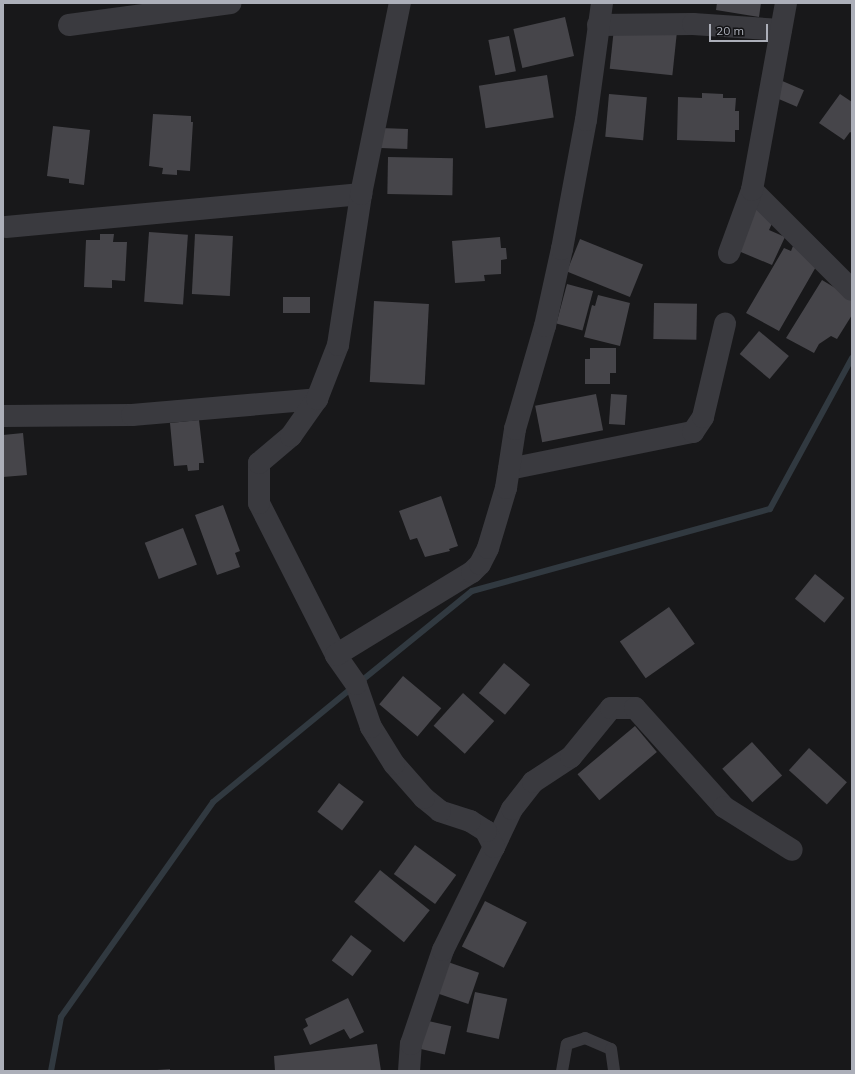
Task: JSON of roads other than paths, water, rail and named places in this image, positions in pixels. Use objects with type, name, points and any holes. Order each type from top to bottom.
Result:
[{"type":"street","points":[[69,25],[231,3]]},
{"type":"street","points":[[400,3],[362,194],[338,345],[317,399],[291,436],[259,463],[259,504],[336,655],[356,684],[370,726],[394,764],[424,798],[440,811],[470,821],[486,831],[494,848]]},
{"type":"street","points":[[336,655],[472,572],[480,564],[488,548],[509,469],[515,429],[544,326],[562,249],[586,120],[602,3]]},
{"type":"street","points":[[729,253],[752,190],[786,3]]},
{"type":"street","points":[[598,25],[693,24],[781,30]]},
{"type":"street","points":[[752,190],[852,290]]},
{"type":"street","points":[[6,226],[362,194]]},
{"type":"street","points":[[509,469],[693,432],[703,417],[725,324]]},
{"type":"street","points":[[3,416],[132,414],[317,399]]},
{"type":"street","points":[[409,1071],[411,1044],[443,950],[512,809],[533,782],[571,756],[611,708],[635,708],[724,807],[792,850]]},
{"type":"lane","points":[[562,1071],[567,1044],[585,1038],[611,1049],[614,1071]]},
{"type":"waterway","points":[[360,682],[472,591],[770,509],[852,358]]},
{"type":"waterway","points":[[51,1071],[61,1017],[213,802],[352,688]]}]
